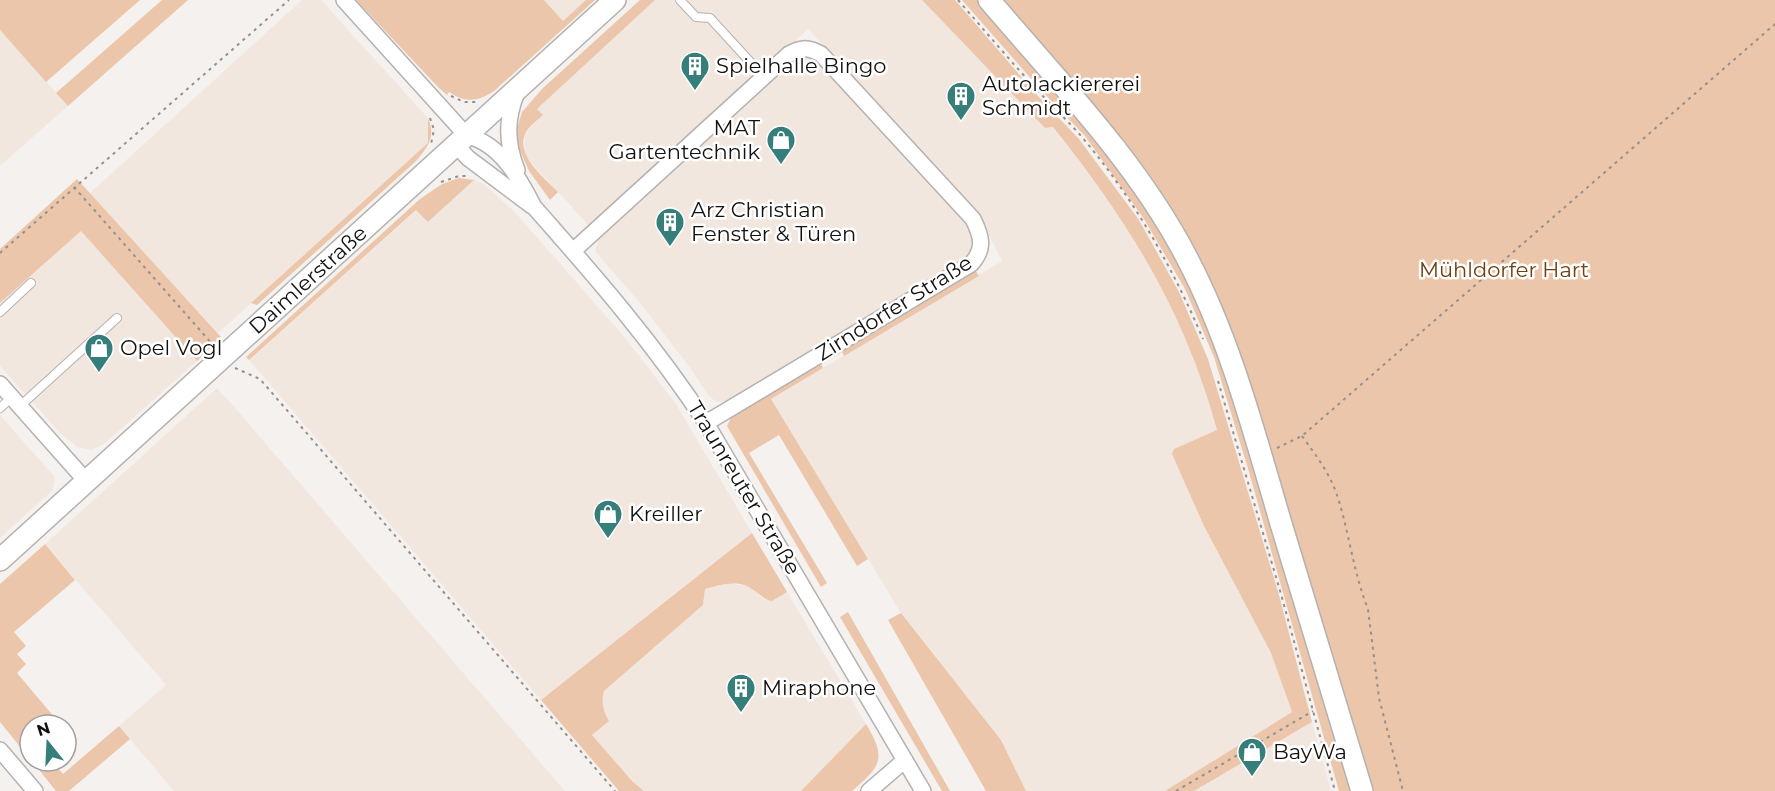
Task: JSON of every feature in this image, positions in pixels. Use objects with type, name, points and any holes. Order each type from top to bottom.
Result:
[{"type":"main road","name":"Daimlerstraße","points":[[0,560],[615,0]]},
{"type":"main road","points":[[988,0],[1121,158],[1149,195],[1173,234],[1204,293],[1261,456],[1362,791]]},
{"type":"street","points":[[344,0],[461,141]]},
{"type":"street","name":"Zirndorfer Straße","points":[[573,251],[789,54],[800,48],[810,48],[821,54],[973,219],[981,239],[978,257],[971,264],[706,423]]},
{"type":"street","name":"Traunreuter Straße","points":[[518,88],[510,108],[508,140],[513,160],[534,207],[636,324],[674,374],[706,423],[923,791]]},
{"type":"street","name":"Traunreuter Straße","points":[[525,189],[494,148],[486,142],[461,141],[468,158],[534,207]]},
{"type":"street","points":[[0,384],[87,482]]},
{"type":"street","points":[[0,750],[35,791]]},
{"type":"street","points":[[869,791],[905,760]]},
{"type":"lane","points":[[680,0],[696,17],[710,18],[764,77]]},
{"type":"lane","points":[[0,312],[31,283]]},
{"type":"lane","points":[[0,408],[16,402],[117,318]]},
{"type":"path","points":[[0,253],[289,0]]},
{"type":"path","points":[[958,0],[1039,93],[1082,137],[1106,169],[1142,219],[1168,264],[1203,339]]},
{"type":"path","points":[[1261,456],[1302,436],[1775,24]]},
{"type":"path","points":[[74,187],[232,367],[260,379],[615,791]]},
{"type":"path","points":[[1218,379],[1281,594],[1335,791]]},
{"type":"path","points":[[1302,436],[1323,466],[1335,489],[1342,511],[1368,609],[1379,698],[1403,791]]},
{"type":"path","points":[[1176,791],[1313,711]]},
{"type":"shaded area","points":[[302,0],[321,0],[428,118],[429,143],[218,333],[89,194]]},
{"type":"shaded area","points":[[544,0],[586,0],[563,21]]},
{"type":"shaded area","points":[[655,0],[922,0],[1045,128],[1053,127],[1094,178],[1129,229],[1181,325],[1203,382],[1217,430],[1175,449],[1204,526],[1271,653],[1292,712],[1165,791],[1026,791],[1001,740],[901,613],[771,399],[1002,261],[980,217],[808,29],[590,227],[526,157],[525,134],[542,115],[537,109]]},
{"type":"shaded area","points":[[0,30],[68,106],[0,166]]},
{"type":"shaded area","points":[[809,56],[816,59],[965,223],[972,235],[974,246],[965,260],[727,401],[716,402],[709,396],[644,308],[595,251],[600,236],[794,60]]},
{"type":"shaded area","points":[[474,180],[484,184],[514,211],[627,340],[676,404],[752,533],[541,700],[249,360],[417,210],[428,222]]},
{"type":"shaded area","points":[[81,230],[197,361],[104,444],[91,450],[77,447],[59,432],[0,366],[0,303]]},
{"type":"shaded area","points":[[217,388],[565,791],[174,791],[119,726],[166,685],[45,544]]},
{"type":"shaded area","points":[[0,415],[55,477],[53,490],[0,538]]},
{"type":"shaded area","points":[[729,583],[751,587],[762,598],[772,601],[787,592],[866,724],[801,791],[644,791],[632,781],[592,735],[609,721],[603,710],[604,691],[703,605],[705,589]]},
{"type":"shaded area","points":[[1312,722],[1331,791],[1194,791]]},
{"type":"green space","points":[[0,0],[140,0],[46,82],[0,30]]},
{"type":"green space","points":[[162,0],[188,0],[68,106],[56,93]]},
{"type":"green space","points":[[356,0],[544,0],[563,21],[586,0],[595,0],[494,91],[472,100],[449,92],[447,95]]},
{"type":"green space","points":[[640,0],[655,0],[537,109],[543,115],[526,132],[523,141],[527,157],[558,192],[550,200],[529,171],[518,146],[517,129],[522,112],[543,88]]},
{"type":"green space","points":[[922,0],[955,0],[1037,95],[1079,139],[1139,220],[1179,292],[1208,359],[1279,595],[1312,722],[1194,791],[1165,791],[1292,712],[1271,653],[1204,526],[1172,454],[1174,449],[1217,430],[1204,387],[1189,346],[1152,270],[1081,162],[1053,127],[1045,128]]},
{"type":"green space","points":[[962,0],[978,0],[1115,163],[1167,238],[1210,329],[1253,459],[1352,791],[1339,791],[1249,472],[1214,357],[1185,289],[1144,219],[1085,136]]},
{"type":"green space","name":"Mühldorfer Hart","points":[[999,0],[1775,0],[1775,791],[1371,791],[1211,290]]},
{"type":"green space","points":[[428,118],[431,130],[430,141],[416,161],[257,305],[251,303],[428,143]]},
{"type":"green space","points":[[459,178],[474,180],[428,222],[416,210],[249,360],[246,357],[420,199],[442,184]]},
{"type":"green space","points":[[77,179],[221,337],[197,361],[81,231],[0,303],[0,249]]},
{"type":"green space","points":[[975,270],[979,276],[844,356],[841,350]]},
{"type":"green space","points":[[820,362],[823,368],[771,399],[868,559],[857,566],[779,435],[749,453],[827,583],[821,587],[727,426],[738,411]]},
{"type":"green space","points":[[752,533],[787,592],[772,601],[741,584],[705,589],[703,605],[604,691],[603,706],[609,721],[592,735],[632,781],[644,791],[619,791],[541,700]]},
{"type":"green space","points":[[45,544],[75,580],[14,632],[26,646],[17,654],[26,664],[17,673],[51,713],[18,713],[18,744],[0,722],[0,584]]},
{"type":"green space","points":[[848,612],[950,791],[942,791],[840,617]]},
{"type":"green space","points":[[901,613],[1001,740],[1026,791],[986,791],[888,620]]},
{"type":"green space","points":[[866,724],[877,746],[878,754],[875,768],[869,775],[852,791],[801,791]]},
{"type":"green space","points":[[119,726],[130,739],[69,791],[56,791],[42,773],[78,773],[78,761]]},
{"type":"place","name":"Spielhalle Bingo","points":[[695,92]]},
{"type":"place","name":"Autolackiererei Schmidt","points":[[961,122]]},
{"type":"place","name":"MAT Gartentechnik","points":[[781,166]]},
{"type":"place","name":"Arz Christian Fenster & Türen","points":[[670,248]]},
{"type":"place","name":"Opel Vogl","points":[[99,374]]},
{"type":"place","name":"Kreiller","points":[[608,540]]},
{"type":"place","name":"Miraphone","points":[[741,714]]},
{"type":"place","name":"BayWa","points":[[1252,778]]}]
